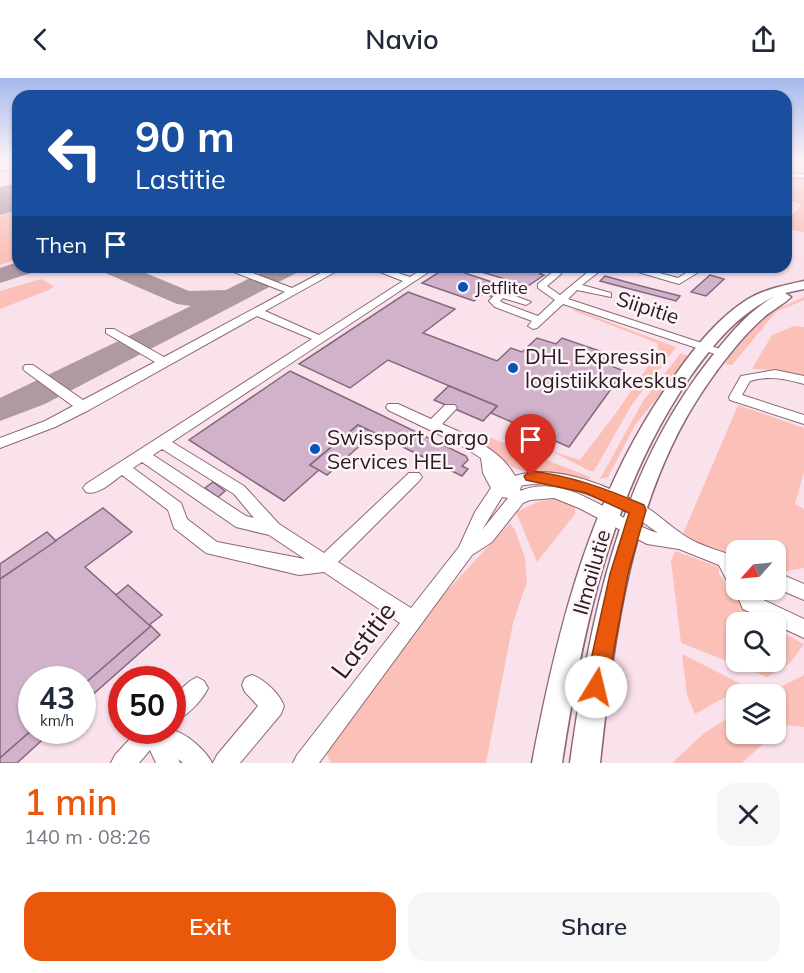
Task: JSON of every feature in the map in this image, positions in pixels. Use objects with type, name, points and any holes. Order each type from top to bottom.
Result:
[{"type":"main road","name":"Ilmailutie","points":[[585,763],[623,512],[648,427],[674,386],[727,322],[752,301],[779,290],[804,285]]},
{"type":"main road","name":"Ilmailutie","points":[[547,763],[590,567],[623,512],[649,477],[683,406],[699,381],[767,306],[783,297],[804,292]]},
{"type":"street","points":[[245,273],[293,292]]},
{"type":"street","points":[[0,443],[50,424],[84,407],[325,273]]},
{"type":"street","points":[[390,273],[410,280]]},
{"type":"street","points":[[91,488],[421,273]]},
{"type":"street","points":[[557,273],[541,286],[561,300]]},
{"type":"street","name":"Siipitie","points":[[526,302],[501,294],[494,301],[499,306],[536,323],[592,273]]},
{"type":"street","points":[[649,273],[679,281],[692,273]]},
{"type":"street","points":[[575,286],[606,295]]},
{"type":"street","name":"Siipitie","points":[[561,300],[722,353]]},
{"type":"street","points":[[258,312],[320,339]]},
{"type":"street","points":[[110,331],[165,363]]},
{"type":"street","points":[[29,368],[84,407]]},
{"type":"street","points":[[804,380],[781,373],[760,374],[745,379],[735,397],[804,420]]},
{"type":"street","points":[[393,407],[465,441],[488,458],[488,467],[517,499],[528,494],[555,492],[623,512]]},
{"type":"street","points":[[432,426],[450,408]]},
{"type":"street","points":[[162,442],[239,490],[273,529],[412,620]]},
{"type":"street","points":[[142,455],[242,522],[273,529]]},
{"type":"street","points":[[122,468],[175,507],[180,523],[212,548],[299,567],[325,564],[414,477]]},
{"type":"street","points":[[506,485],[531,476],[548,478],[623,512],[653,538],[680,542],[726,559]]},
{"type":"street","name":"Lastitie","points":[[466,550],[472,530],[506,485]]},
{"type":"street","name":"Lastitie","points":[[305,763],[466,550],[486,537],[517,499]]},
{"type":"street","points":[[786,584],[804,592]]},
{"type":"street","points":[[748,600],[750,603],[804,628]]},
{"type":"street","points":[[225,763],[273,706],[252,685]]},
{"type":"street","points":[[186,699],[197,688]]},
{"type":"street","points":[[123,763],[141,744]]},
{"type":"street","points":[[160,744],[168,763]]},
{"type":"street","points":[[175,744],[200,763]]},
{"type":"shaded area","points":[[792,193],[804,193],[804,232],[792,230],[792,215],[802,205],[792,201]]},
{"type":"shaded area","points":[[12,213],[12,261],[0,265],[0,216]]},
{"type":"shaded area","points":[[41,279],[54,286],[0,309],[0,291]]},
{"type":"shaded area","points":[[804,297],[804,300],[776,312],[732,365],[725,364],[768,313]]},
{"type":"shaded area","points":[[572,310],[676,347],[631,406],[594,471],[551,451],[580,460],[616,413],[659,350],[657,343]]},
{"type":"shaded area","points":[[794,326],[804,327],[804,378],[774,370],[752,369],[772,335]]},
{"type":"shaded area","points":[[681,353],[688,356],[688,360],[635,425],[608,477],[600,479],[643,401]]},
{"type":"shaded area","points":[[738,405],[804,428],[804,472],[795,504],[804,509],[804,568],[786,571],[786,540],[726,540],[726,556],[683,534]]},
{"type":"shaded area","points":[[476,432],[590,477],[590,479],[528,473],[512,467],[471,437]]},
{"type":"shaded area","points":[[558,499],[575,507],[575,514],[537,562],[516,512],[540,501]]},
{"type":"shaded area","points":[[510,523],[515,530],[525,558],[527,582],[513,623],[486,763],[331,763],[327,755],[333,739],[442,596]]},
{"type":"shaded area","points":[[675,551],[719,567],[719,574],[726,583],[726,600],[739,600],[748,612],[726,612],[726,661],[681,643],[671,561]]},
{"type":"shaded area","points":[[786,634],[804,644],[786,665]]},
{"type":"shaded area","points":[[682,654],[741,684],[726,684],[726,697],[695,714],[687,695]]},
{"type":"shaded area","points":[[754,672],[775,672],[767,677]]},
{"type":"shaded area","points":[[804,675],[804,727],[786,725],[786,684]]},
{"type":"shaded area","points":[[726,719],[726,744],[763,744],[742,763],[672,763],[703,734]]},
{"type":"building","name":"Jetflite","points":[[438,273],[465,273],[498,284],[490,290],[499,293],[494,297],[484,294],[474,301],[422,283]]},
{"type":"building","points":[[485,273],[542,273],[540,274],[544,275],[528,286]]},
{"type":"building","points":[[710,275],[724,279],[706,296],[691,292]]},
{"type":"building","points":[[605,276],[680,296],[676,301],[600,281]]},
{"type":"building","name":"DHL Expressin logistiikkakeskus","points":[[408,292],[455,309],[423,333],[497,361],[511,348],[522,352],[537,338],[556,344],[562,338],[617,357],[611,366],[624,371],[569,447],[491,413],[497,406],[388,360],[350,388],[299,364]]},
{"type":"building","points":[[290,371],[466,456],[468,460],[462,466],[468,469],[462,476],[358,425],[310,465],[319,470],[284,501],[189,440]]},
{"type":"building","points":[[449,386],[497,406],[483,421],[434,400]]},
{"type":"building","points":[[358,425],[374,433],[327,475],[310,465]]},
{"type":"building","points":[[213,482],[225,491],[218,497],[205,488]]},
{"type":"building","points":[[103,508],[132,532],[85,567],[151,626],[96,674],[96,666],[18,666],[18,742],[0,758],[0,579]]},
{"type":"building","points":[[47,532],[56,541],[0,579],[0,564]]},
{"type":"building","points":[[128,585],[162,615],[149,625],[116,595]]},
{"type":"building","points":[[151,626],[160,635],[125,666],[108,666],[108,681],[96,692],[96,674]]},
{"type":"building","points":[[18,742],[38,744],[17,763],[0,763],[0,758]]},
{"type":"taxiway","points":[[0,276],[12,272]]},
{"type":"taxiway","points":[[125,273],[186,299],[225,297]]},
{"type":"taxiway","points":[[0,410],[33,397],[278,273]]},
{"type":"runway","points":[[0,201],[12,198]]},
{"type":"place","name":"Jetflite","points":[[463,287]]},
{"type":"place","name":"DHL Expressin logistiikkakeskus","points":[[513,368]]},
{"type":"place","name":"Swissport Cargo Services HEL","points":[[315,449]]},
{"type":"route","points":[[531,476],[562,480],[591,489],[614,497],[638,510],[619,574],[603,642],[596,687]]}]
